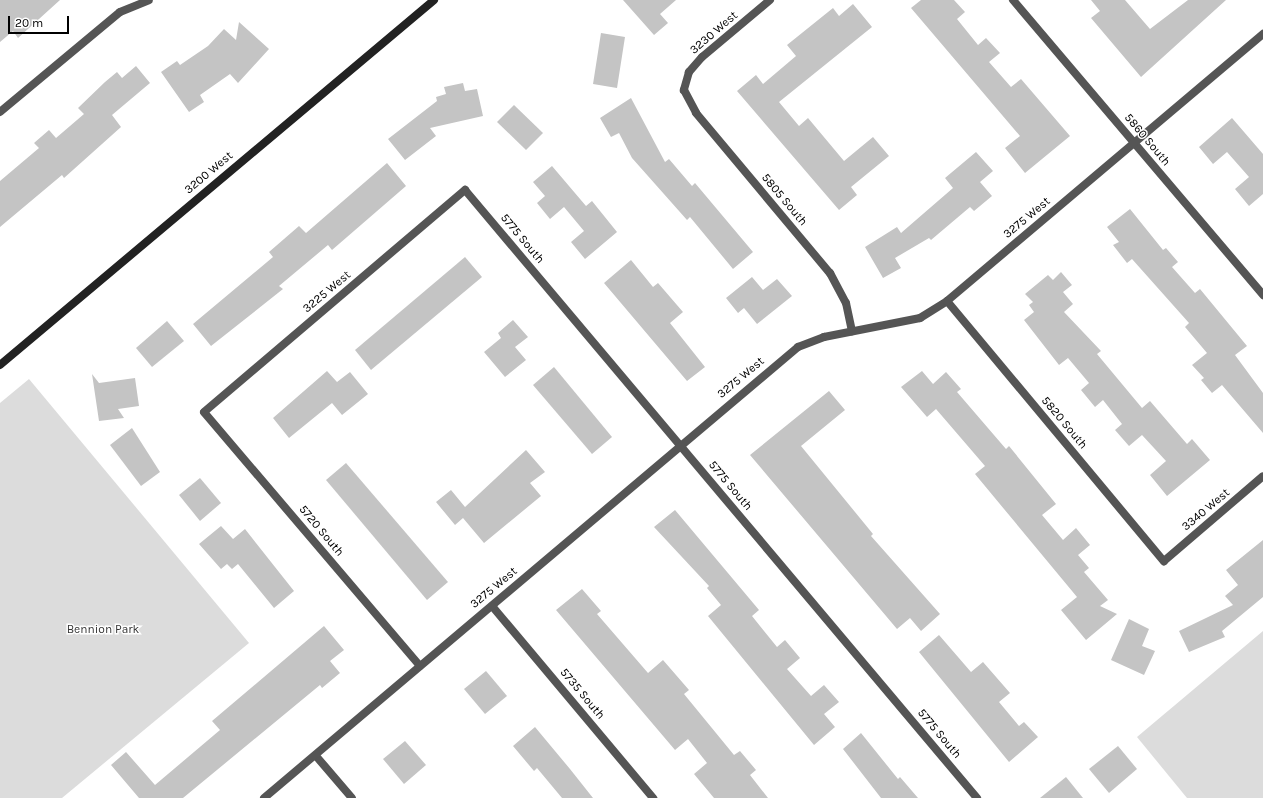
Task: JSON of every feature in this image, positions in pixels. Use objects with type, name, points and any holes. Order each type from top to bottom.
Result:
[{"type":"street","points":[[0,112],[120,12],[149,0]]},
{"type":"street","name":"3200 West","points":[[0,365],[434,0]]},
{"type":"street","name":"3230 West","points":[[684,90],[690,72],[702,57],[770,0]]},
{"type":"street","name":"5860 South","points":[[1013,0],[1263,295]]},
{"type":"street","name":"3275 West","points":[[264,798],[316,756],[680,445],[798,347],[852,331],[889,327],[920,318],[947,301],[1135,144],[1263,34]]},
{"type":"street","name":"5805 South","points":[[684,90],[696,113],[830,273],[846,303],[852,331]]},
{"type":"street","name":"3225 West","points":[[204,412],[466,190]]},
{"type":"street","name":"5775 South","points":[[466,190],[977,798]]},
{"type":"street","name":"5820 South","points":[[947,301],[1164,561]]},
{"type":"street","name":"5720 South","points":[[204,412],[420,666]]},
{"type":"street","name":"3340 West","points":[[1164,561],[1263,476]]},
{"type":"street","name":"5735 South","points":[[492,606],[653,798]]},
{"type":"street","points":[[316,756],[352,798]]},
{"type":"green space","name":"Bennion Park","points":[[29,379],[249,643],[62,798],[0,798],[0,403]]},
{"type":"green space","points":[[1263,631],[1263,798],[1187,798],[1137,737]]},
{"type":"building","points":[[0,0],[60,0],[18,38],[13,31],[0,42]]},
{"type":"building","points":[[623,0],[676,0],[660,14],[668,23],[654,35]]},
{"type":"building","points":[[921,0],[954,0],[965,12],[957,19],[978,45],[986,38],[1000,53],[989,62],[1011,87],[1021,79],[1070,136],[1025,173],[1005,148],[1020,136],[911,8]]},
{"type":"building","points":[[1091,0],[1125,0],[1150,29],[1188,0],[1226,0],[1141,77],[1091,18],[1100,11]]},
{"type":"building","points":[[853,4],[872,27],[779,102],[799,126],[808,118],[844,161],[873,137],[889,156],[851,187],[857,195],[839,210],[737,91],[756,75],[763,84],[796,56],[787,45],[833,8],[839,16]]},
{"type":"building","points":[[239,22],[269,49],[238,83],[230,74],[200,95],[204,102],[189,112],[161,72],[177,61],[180,65],[208,46],[224,29],[236,40]]},
{"type":"building","points":[[601,33],[625,37],[617,88],[593,84]]},
{"type":"building","points":[[136,66],[150,83],[112,115],[121,127],[64,178],[62,175],[0,227],[0,181],[39,148],[34,143],[49,130],[56,138],[84,114],[78,108],[105,82],[117,72],[122,78]]},
{"type":"building","points":[[463,83],[465,91],[477,89],[483,116],[430,128],[436,136],[405,160],[388,139],[437,101],[436,97],[446,94],[444,87]]},
{"type":"building","points":[[631,98],[665,162],[669,159],[692,186],[695,183],[753,252],[733,269],[690,217],[687,220],[632,158],[619,133],[611,137],[600,118]]},
{"type":"building","points":[[514,105],[543,133],[526,150],[497,122]]},
{"type":"building","points":[[1232,118],[1263,154],[1263,194],[1249,206],[1235,189],[1249,177],[1227,152],[1213,164],[1199,147]]},
{"type":"building","points":[[976,152],[993,171],[980,182],[992,196],[974,211],[970,207],[931,240],[929,238],[895,258],[901,268],[883,278],[865,247],[897,227],[901,233],[953,188],[945,178]]},
{"type":"building","points":[[387,163],[406,186],[332,250],[328,245],[279,286],[283,289],[211,346],[193,324],[273,257],[269,252],[299,226],[306,233]]},
{"type":"building","points":[[552,166],[586,206],[592,201],[617,232],[585,259],[571,242],[584,231],[564,207],[550,219],[537,203],[545,196],[533,182]]},
{"type":"building","points":[[1130,209],[1163,250],[1166,248],[1178,262],[1172,267],[1195,293],[1200,289],[1247,346],[1235,355],[1263,393],[1263,433],[1222,385],[1212,393],[1201,380],[1204,378],[1192,365],[1207,353],[1185,327],[1189,323],[1132,259],[1127,263],[1113,245],[1119,242],[1107,227]]},
{"type":"building","points":[[465,257],[482,277],[371,370],[355,350]]},
{"type":"building","points":[[631,260],[653,287],[658,283],[683,312],[670,323],[705,367],[687,381],[604,283]]},
{"type":"building","points":[[1061,272],[1072,285],[1063,292],[1073,304],[1064,312],[1101,351],[1097,354],[1142,408],[1150,401],[1187,444],[1192,439],[1210,460],[1167,496],[1150,475],[1166,461],[1142,435],[1129,446],[1115,430],[1122,424],[1103,400],[1095,407],[1081,390],[1089,383],[1068,358],[1059,365],[1024,320],[1034,312],[1029,305],[1033,302],[1025,294],[1048,275],[1053,280]]},
{"type":"building","points":[[752,277],[763,290],[777,279],[792,296],[757,324],[744,308],[738,313],[726,298]]},
{"type":"building","points":[[513,320],[528,337],[515,347],[526,360],[505,377],[484,352],[501,338],[498,333]]},
{"type":"building","points":[[167,321],[184,341],[152,367],[136,348]]},
{"type":"building","points":[[554,367],[612,437],[592,454],[533,385]]},
{"type":"building","points":[[327,371],[337,382],[350,372],[368,394],[342,415],[332,403],[289,438],[273,418]]},
{"type":"building","points":[[922,371],[933,384],[946,372],[961,389],[957,392],[1006,449],[1009,446],[1056,504],[1042,515],[1063,540],[1076,528],[1090,545],[1078,555],[1089,568],[1084,572],[1108,600],[1100,606],[1117,614],[1086,640],[1061,610],[1077,597],[975,474],[985,466],[936,409],[927,417],[901,387]]},
{"type":"building","points":[[92,374],[99,383],[135,378],[139,406],[118,409],[124,418],[99,421]]},
{"type":"building","points":[[829,391],[845,410],[801,446],[873,534],[871,536],[940,614],[921,631],[910,618],[897,629],[750,455]]},
{"type":"building","points":[[132,428],[160,472],[141,486],[110,445]]},
{"type":"building","points":[[526,450],[545,472],[530,483],[541,496],[484,543],[463,518],[455,525],[436,502],[451,490],[465,507]]},
{"type":"building","points":[[346,463],[448,582],[427,600],[326,480]]},
{"type":"building","points":[[200,478],[221,503],[200,521],[179,495]]},
{"type":"building","points":[[675,510],[759,610],[752,616],[777,647],[785,640],[800,658],[787,669],[811,696],[824,685],[839,702],[824,714],[835,727],[814,745],[708,616],[721,605],[707,588],[709,586],[654,527]]},
{"type":"building","points":[[221,526],[233,539],[245,529],[294,591],[274,608],[238,564],[232,569],[227,564],[221,569],[199,544]]},
{"type":"building","points":[[1263,540],[1263,597],[1222,631],[1225,637],[1189,652],[1179,631],[1233,605],[1225,596],[1238,585],[1226,570]]},
{"type":"building","points":[[582,589],[601,611],[597,614],[648,673],[663,660],[689,690],[684,694],[734,755],[740,751],[756,770],[750,775],[768,798],[714,798],[694,774],[707,763],[688,739],[675,750],[556,610]]},
{"type":"building","points":[[1129,619],[1149,629],[1142,646],[1155,651],[1144,675],[1111,660]]},
{"type":"building","points":[[324,626],[344,650],[330,661],[340,673],[322,688],[320,685],[183,798],[139,798],[111,765],[126,752],[155,785],[220,730],[212,721]]},
{"type":"building","points":[[939,635],[971,672],[983,662],[1010,693],[999,702],[1019,726],[1024,722],[1038,737],[1009,762],[919,652]]},
{"type":"building","points":[[486,671],[507,696],[485,714],[464,689]]},
{"type":"building","points":[[535,727],[593,798],[562,798],[537,768],[534,771],[513,746]]},
{"type":"building","points":[[861,733],[898,779],[900,777],[918,798],[881,798],[843,749]]},
{"type":"building","points":[[405,741],[426,765],[404,784],[383,759]]},
{"type":"building","points":[[1118,746],[1137,769],[1109,793],[1089,769]]},
{"type":"building","points":[[1066,777],[1083,798],[1040,798]]}]
